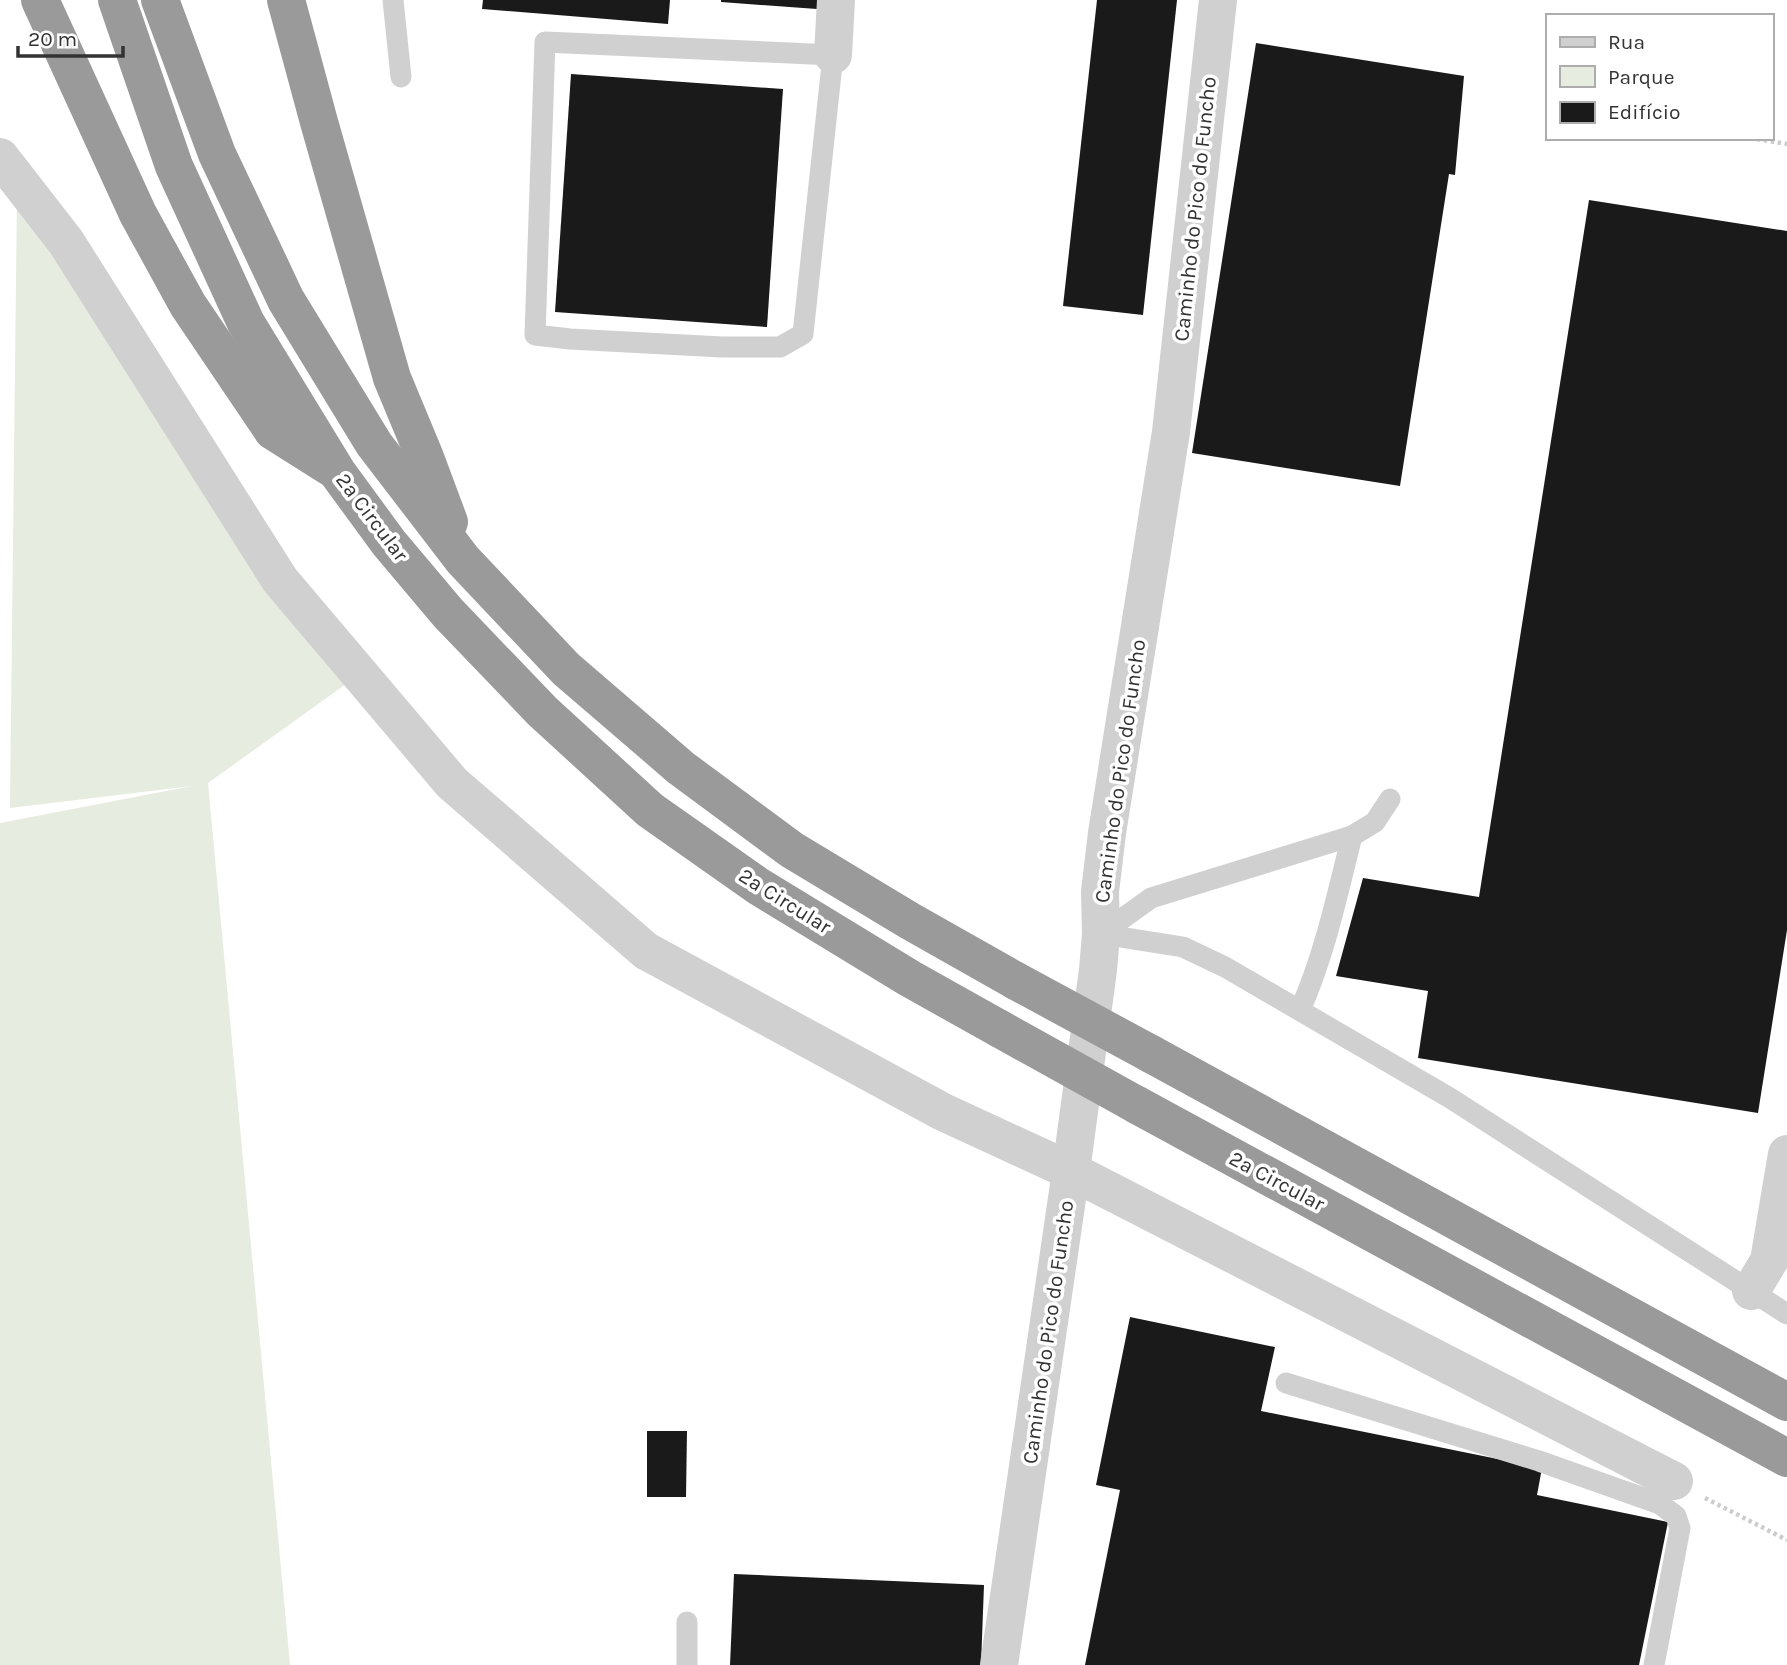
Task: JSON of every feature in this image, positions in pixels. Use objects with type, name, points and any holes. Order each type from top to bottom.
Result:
[{"type":"highway","points":[[40,0],[138,214],[188,305],[273,431],[337,472]]},
{"type":"highway","name":"2ª Circular","points":[[117,0],[174,166],[246,323],[337,472],[389,542],[448,613],[542,711],[650,810],[758,886],[909,978],[1787,1458]]},
{"type":"highway","points":[[160,0],[217,154],[286,300],[374,444],[463,560],[566,669],[681,768],[792,850],[1016,981],[1787,1402]]},
{"type":"highway","points":[[286,0],[318,122],[392,378],[463,560]]},
{"type":"street","points":[[833,55],[836,0]]},
{"type":"street","name":"Caminho do Pico do Funcho","points":[[999,1665],[1071,1171],[1097,971],[1101,934],[1100,892],[1107,833],[1171,432],[1218,0]]},
{"type":"street","points":[[0,157],[66,242],[280,580],[452,783],[646,951],[943,1112],[1071,1171],[1667,1493]]},
{"type":"street","points":[[1751,1290],[1769,1261],[1787,1154]]},
{"type":"lane","points":[[393,0],[401,77]]},
{"type":"lane","points":[[545,43],[833,55],[803,334],[780,347],[722,347],[535,335],[545,43]]},
{"type":"lane","points":[[1101,934],[1151,898],[1352,836],[1375,822],[1391,799]]},
{"type":"lane","points":[[1300,1010],[1322,955],[1352,836]]},
{"type":"lane","points":[[1101,934],[1184,947],[1225,967],[1450,1098],[1787,1314]]},
{"type":"lane","points":[[1286,1383],[1539,1461],[1667,1493],[1681,1528],[1654,1665]]},
{"type":"lane","points":[[687,1622],[687,1665]]},
{"type":"path","points":[[1762,140],[1787,144]]},
{"type":"path","points":[[1667,1493],[1787,1540]]},
{"type":"green space","points":[[17,194],[346,684],[208,783],[290,1665],[0,1665],[0,823],[192,786],[10,808]]},
{"type":"building","points":[[483,0],[670,0],[668,24],[482,9]]},
{"type":"building","points":[[817,0],[817,9],[721,2]]},
{"type":"building","points":[[1097,0],[1177,0],[1143,315],[1063,306]]},
{"type":"building","points":[[1256,43],[1464,76],[1455,175],[1449,174],[1400,486],[1192,453]]},
{"type":"building","points":[[571,74],[783,89],[767,327],[555,312]]},
{"type":"building","points":[[1589,200],[1787,231],[1787,930],[1758,1113],[1418,1058],[1428,991],[1336,976],[1363,878],[1479,897]]},
{"type":"building","points":[[1130,1317],[1275,1347],[1261,1411],[1542,1468],[1537,1495],[1668,1522],[1639,1665],[1085,1665],[1120,1490],[1096,1485]]},
{"type":"building","points":[[647,1431],[687,1431],[686,1497],[647,1497]]},
{"type":"building","points":[[734,1574],[984,1585],[981,1665],[730,1665]]}]
